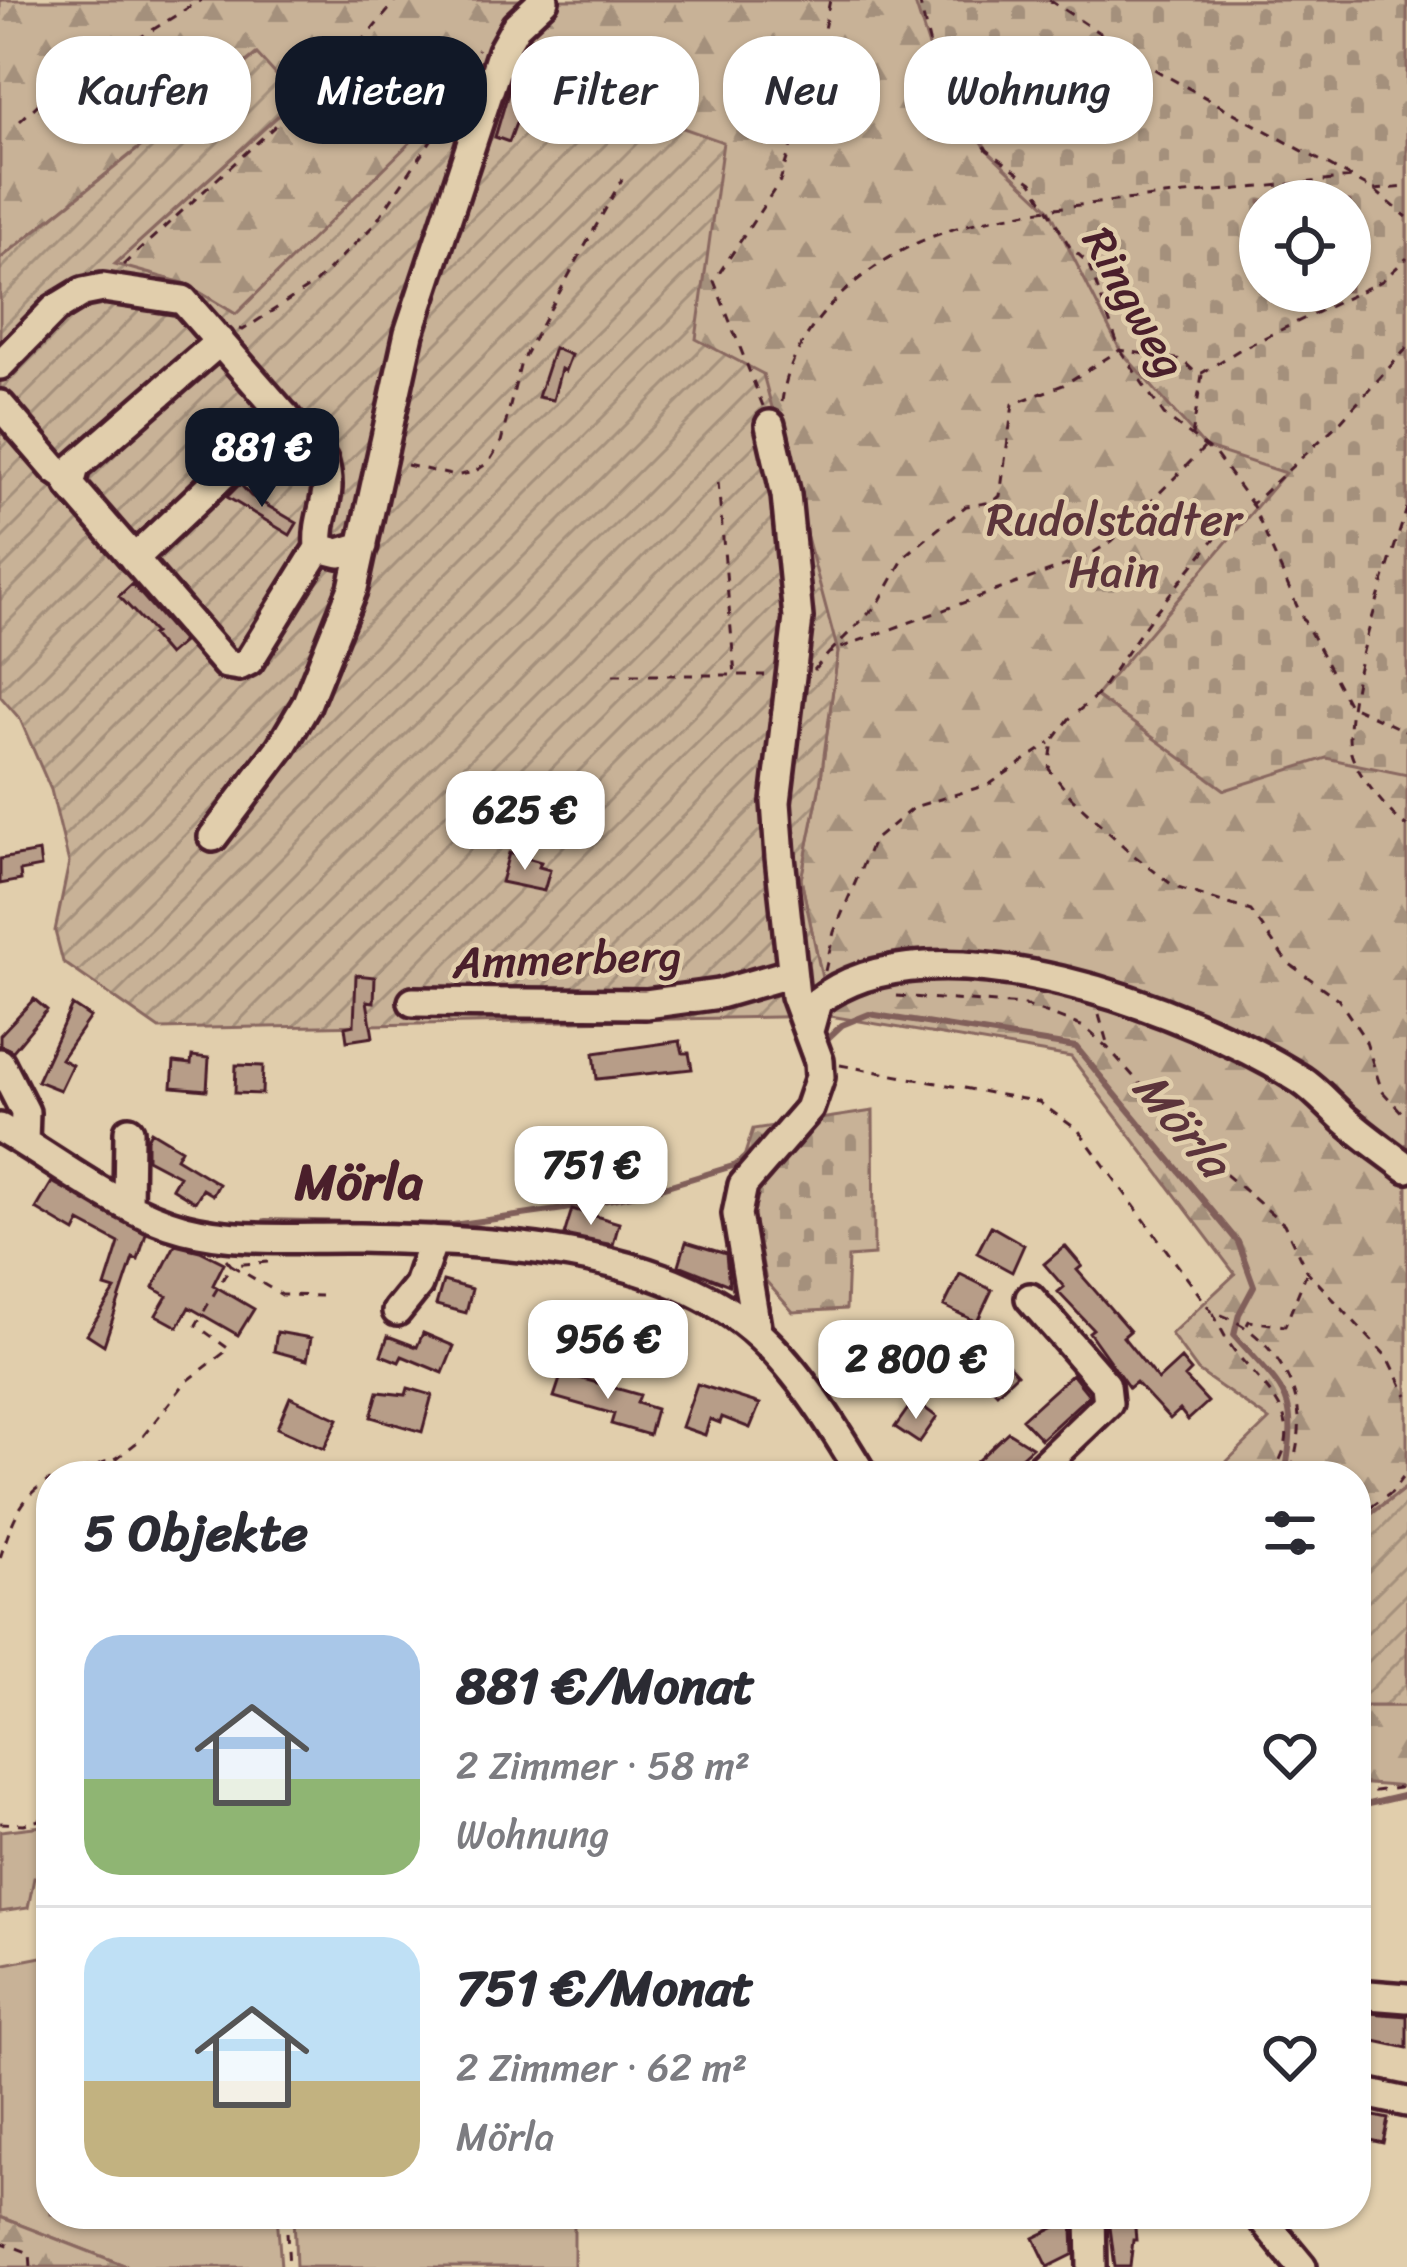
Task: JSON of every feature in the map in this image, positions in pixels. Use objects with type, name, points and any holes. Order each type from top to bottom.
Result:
[{"type":"street","points":[[213,837],[281,747],[306,705],[353,588],[409,333],[494,69],[516,26],[544,0]]},
{"type":"street","points":[[0,365],[55,309],[83,292],[103,288],[183,300],[225,333],[323,460],[330,493],[317,527],[319,548],[249,661],[226,664],[69,478],[56,470],[0,405]]},
{"type":"street","points":[[69,478],[225,333]]},
{"type":"street","points":[[134,559],[285,416]]},
{"type":"street","points":[[757,1333],[737,1214],[743,1184],[809,1109],[820,1077],[819,1061],[794,997],[776,802],[803,672],[776,416]]},
{"type":"street","points":[[319,548],[340,553],[363,546]]},
{"type":"street","points":[[809,1031],[817,1002],[849,982],[915,967],[968,966],[1066,982],[1127,1000],[1242,1047],[1305,1083],[1407,1168]]},
{"type":"street","name":"Ammerberg","points":[[413,1002],[646,1004],[718,994],[792,973]]},
{"type":"street","points":[[2,1071],[25,1112],[12,1135],[128,1204],[183,1228],[211,1234],[503,1244],[591,1258],[687,1291],[757,1333],[815,1403],[853,1461]]},
{"type":"street","points":[[128,1204],[129,1131]]},
{"type":"street","points":[[397,1311],[418,1285],[433,1240]]},
{"type":"street","points":[[1030,1298],[1106,1385],[1108,1403],[1048,1461]]},
{"type":"street","points":[[1371,1995],[1407,1999]]},
{"type":"street","points":[[1371,2094],[1407,2102]]},
{"type":"street","points":[[1091,2229],[1092,2267]]},
{"type":"street","points":[[1270,2229],[1302,2267]]},
{"type":"path","points":[[20,121],[70,75],[102,61],[201,0]]},
{"type":"path","points":[[103,288],[344,63],[397,0]]},
{"type":"path","points":[[776,416],[714,281],[780,181],[817,63],[830,0]]},
{"type":"path","name":"Ringweg","points":[[919,0],[934,62],[987,150],[1032,182],[1070,247],[1088,263],[1120,350],[1164,415],[1235,476],[1349,705]]},
{"type":"path","points":[[1048,0],[1159,72],[1374,190],[1407,217]]},
{"type":"path","points":[[225,333],[243,330],[315,283],[374,225],[429,144]]},
{"type":"path","points":[[776,416],[795,356],[832,302],[865,276],[931,237],[970,224],[1049,209],[1352,178]]},
{"type":"path","points":[[381,460],[454,476],[474,472],[489,462],[501,442],[521,362],[622,179]]},
{"type":"path","points":[[1374,190],[1407,187]]},
{"type":"path","points":[[613,675],[803,672],[878,604],[905,556],[966,506],[993,502],[1000,496],[1013,404],[1063,385],[1120,350],[1182,360],[1202,373],[1239,350],[1382,281],[1407,258]]},
{"type":"path","points":[[817,1002],[834,932],[873,841],[914,808],[990,784],[1053,741],[1069,719],[1096,696],[1216,537],[1341,421],[1407,348]]},
{"type":"path","points":[[1192,436],[1202,373]]},
{"type":"path","points":[[829,653],[1083,560],[1112,541],[1205,447]]},
{"type":"path","points":[[718,482],[735,675]]},
{"type":"path","points":[[1407,508],[1349,705],[1351,754],[1390,813],[1407,827]]},
{"type":"path","points":[[1349,705],[1407,732]]},
{"type":"path","points":[[1053,741],[1049,769],[1072,798],[1132,854],[1175,886],[1251,911],[1288,962],[1338,1000],[1365,1039],[1382,1091],[1407,1118]]},
{"type":"path","points":[[894,996],[1024,1005],[1084,1027],[1209,1160],[1284,1224],[1306,1270],[1389,1359],[1407,1396]]},
{"type":"path","points":[[819,1061],[1040,1102],[1079,1131],[1212,1312],[1234,1351],[1280,1401],[1286,1423],[1281,1461]]},
{"type":"path","points":[[108,1461],[140,1440],[185,1383],[229,1349],[196,1325],[231,1265],[282,1295],[321,1296]]},
{"type":"path","points":[[1246,1325],[1285,1326],[1306,1270]]},
{"type":"path","points":[[1212,1312],[1246,1325],[1275,1355],[1294,1395],[1300,1422],[1294,1461]]},
{"type":"path","points":[[1258,1393],[1268,1388]]},
{"type":"path","points":[[1371,1507],[1391,1493],[1407,1471]]},
{"type":"path","points":[[0,1558],[21,1506],[36,1488]]},
{"type":"path","points":[[1371,1791],[1407,1786]]},
{"type":"path","points":[[0,1823],[36,1820]]},
{"type":"path","points":[[287,2229],[290,2267]]},
{"type":"path","points":[[0,2242],[30,2253],[32,2267]]},
{"type":"green space","name":"Rudolstädter Hain","points":[[0,0],[1407,0],[1407,1487],[1371,1512],[1371,1461],[1227,1461],[1269,1420],[1198,1371],[1171,1334],[1235,1274],[1071,1057],[830,1016],[801,879],[820,785],[838,652],[696,340],[553,144],[699,144],[699,36],[511,36],[511,86],[493,61],[487,67],[487,36],[275,36],[275,75],[256,54],[251,58],[251,36],[36,36],[36,144],[144,144],[0,259]]},
{"type":"green space","points":[[914,0],[1407,0],[1407,775],[1326,758],[1225,790],[1096,696],[1285,473],[1205,447],[1120,350],[1049,209],[983,144],[1153,144],[1153,36],[926,36]]},
{"type":"green space","points":[[257,54],[275,74],[275,118],[251,140],[251,59]]},
{"type":"green space","points":[[493,61],[511,67],[511,144],[699,144],[699,134],[723,142],[696,339],[763,374],[838,652],[820,785],[801,879],[830,1016],[159,1029],[63,962],[55,931],[69,863],[51,790],[20,719],[0,696],[0,259],[144,144],[247,144],[115,264],[186,284],[236,314],[409,144],[487,144],[487,67]]},
{"type":"green space","name":"Rudolstädter Hain","points":[[275,119],[275,144],[409,144],[236,315],[186,284],[114,265],[251,144]]},
{"type":"green space","points":[[873,1111],[874,1255],[848,1257],[846,1309],[793,1312],[766,1281],[743,1160],[753,1129]]},
{"type":"green space","points":[[1407,1487],[1407,1706],[1371,1706],[1371,1515]]},
{"type":"green space","points":[[1371,1706],[1407,1706],[1407,1787],[1371,1784]]},
{"type":"green space","points":[[36,1827],[36,1877],[28,1908],[0,1912],[0,1831]]},
{"type":"green space","points":[[36,1958],[36,2229],[278,2229],[281,2267],[129,2267],[0,2217],[0,1965]]},
{"type":"green space","points":[[0,2217],[129,2267],[0,2267]]},
{"type":"green space","points":[[295,2229],[574,2229],[574,2267],[296,2267]]},
{"type":"building","points":[[511,83],[511,137],[509,142],[495,137]]},
{"type":"building","points":[[554,348],[571,355],[565,371],[561,369],[553,400],[538,397]]},
{"type":"building","points":[[240,484],[251,496],[297,523],[290,535],[227,497]]},
{"type":"building","points":[[132,584],[183,642],[168,655],[119,596]]},
{"type":"building","points":[[39,852],[41,867],[20,871],[21,880],[0,884],[0,859]]},
{"type":"building","points":[[509,853],[541,862],[539,867],[550,870],[544,891],[501,882]]},
{"type":"building","points":[[356,975],[375,977],[374,1002],[367,1001],[373,1037],[347,1041],[345,1027],[354,1025]]},
{"type":"building","points":[[34,999],[47,1010],[13,1051],[0,1045],[0,1035]]},
{"type":"building","points":[[72,1005],[90,1017],[61,1059],[72,1065],[60,1090],[37,1081]]},
{"type":"building","points":[[680,1041],[692,1069],[597,1079],[594,1053]]},
{"type":"building","points":[[192,1056],[209,1058],[207,1090],[172,1087],[174,1062],[191,1064]]},
{"type":"building","points":[[236,1065],[263,1066],[262,1094],[235,1093]]},
{"type":"building","points":[[151,1131],[181,1149],[176,1158],[219,1184],[213,1195],[203,1189],[195,1202],[172,1188],[179,1176],[147,1159]]},
{"type":"building","points":[[52,1182],[146,1234],[138,1260],[133,1258],[104,1345],[87,1334],[115,1290],[105,1287],[119,1243],[80,1222],[75,1232],[36,1209]]},
{"type":"building","points":[[572,1209],[619,1223],[613,1245],[564,1235]]},
{"type":"building","points":[[991,1226],[1024,1245],[1012,1272],[977,1253]]},
{"type":"building","points":[[686,1242],[726,1254],[729,1285],[679,1265]]},
{"type":"building","points":[[175,1245],[224,1263],[213,1285],[254,1309],[238,1335],[189,1307],[178,1327],[156,1315],[167,1296],[153,1288]]},
{"type":"building","points":[[1065,1246],[1082,1266],[1077,1270],[1130,1331],[1123,1337],[1158,1380],[1181,1359],[1191,1371],[1185,1377],[1208,1402],[1188,1420],[1180,1410],[1170,1419],[1136,1382],[1129,1388],[1089,1332],[1093,1329],[1058,1292],[1064,1287],[1044,1264]]},
{"type":"building","points":[[960,1274],[992,1290],[977,1322],[944,1306]]},
{"type":"building","points":[[443,1281],[472,1289],[466,1313],[436,1305]]},
{"type":"building","points":[[575,1305],[605,1315],[595,1344],[565,1333]]},
{"type":"building","points":[[277,1332],[311,1338],[307,1360],[274,1351]]},
{"type":"building","points":[[423,1333],[454,1346],[443,1373],[402,1356],[399,1362],[381,1355],[388,1336],[417,1347]]},
{"type":"building","points":[[999,1354],[1017,1374],[997,1393],[979,1374]]},
{"type":"building","points":[[562,1373],[640,1395],[637,1403],[656,1409],[649,1435],[611,1424],[614,1414],[554,1397]]},
{"type":"building","points":[[1072,1374],[1089,1395],[1041,1439],[1022,1419]]},
{"type":"building","points":[[697,1384],[760,1404],[750,1428],[722,1417],[720,1423],[710,1419],[705,1435],[682,1427]]},
{"type":"building","points":[[408,1388],[432,1395],[422,1432],[371,1417],[378,1392],[406,1395]]},
{"type":"building","points":[[290,1397],[338,1419],[324,1449],[277,1428]]},
{"type":"building","points":[[914,1400],[937,1417],[919,1443],[895,1427]]},
{"type":"building","points":[[1008,1432],[1032,1447],[1017,1461],[977,1461]]},
{"type":"building","points":[[1371,2013],[1407,2016],[1407,2048],[1371,2040]]},
{"type":"building","points":[[1371,2115],[1388,2119],[1383,2143],[1371,2140]]},
{"type":"building","points":[[1053,2229],[1073,2229],[1074,2254],[1048,2267],[1034,2238]]},
{"type":"building","points":[[1110,2229],[1135,2229],[1130,2267],[1115,2267]]},
{"type":"waterway","name":"Mörla","points":[[826,1040],[842,1025],[869,1014],[1076,1047],[1238,1242],[1254,1286],[1234,1335],[1285,1397],[1290,1427],[1287,1461]]},
{"type":"waterway","name":"Mörla","points":[[265,1221],[453,1225],[564,1209],[651,1191],[736,1165],[771,1134]]},
{"type":"waterway","name":"Mörla","points":[[1371,1803],[1407,1795]]},
{"type":"district","name":"Mörla","points":[[359,1181]]}]
